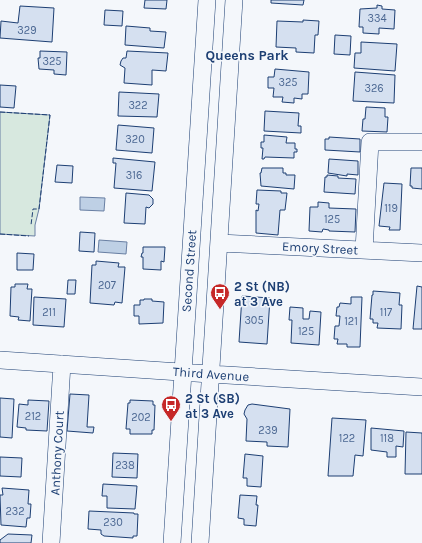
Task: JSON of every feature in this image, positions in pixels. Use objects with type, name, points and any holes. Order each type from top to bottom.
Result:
[{"type":"street","name":"Second Street","points":[[172,543],[182,372],[208,0]]},
{"type":"street","points":[[200,543],[234,0]]},
{"type":"street","points":[[364,250],[370,142],[422,142]]},
{"type":"street","name":"Emory Street","points":[[219,243],[422,253]]},
{"type":"street","name":"Third Avenue","points":[[0,360],[422,387]]},
{"type":"street","name":"Anthony Court","points":[[51,543],[62,364]]},
{"type":"shaded area","points":[[0,112],[50,115],[39,209],[35,225],[35,236],[0,234]]},
{"type":"water","points":[[80,197],[105,198],[104,211],[80,210]]},
{"type":"water","points":[[99,240],[127,242],[126,254],[98,252]]},
{"type":"building","points":[[145,0],[167,0],[166,9],[144,8]]},
{"type":"building","points":[[271,0],[304,0],[303,5],[271,3]]},
{"type":"building","points":[[377,5],[382,6],[382,9],[395,10],[394,29],[379,28],[379,34],[363,33],[363,27],[359,27],[360,9],[377,8]]},
{"type":"building","points":[[20,6],[54,8],[52,42],[0,38],[1,21],[18,23]]},
{"type":"building","points":[[105,10],[123,11],[122,26],[104,25]]},
{"type":"building","points":[[303,20],[319,21],[318,35],[315,35],[314,53],[296,52],[296,48],[276,47],[277,21],[303,22]]},
{"type":"building","points":[[126,26],[150,28],[150,31],[166,32],[164,48],[125,45]]},
{"type":"building","points":[[335,35],[351,36],[350,55],[334,54]]},
{"type":"building","points":[[361,42],[397,44],[395,71],[354,68],[355,53],[361,53]]},
{"type":"building","points":[[40,51],[67,52],[66,75],[54,74],[54,70],[39,69],[38,58],[40,58]]},
{"type":"building","points":[[127,51],[168,53],[166,71],[152,70],[152,85],[124,83],[125,68],[120,65],[123,58],[126,58]]},
{"type":"building","points":[[275,69],[309,72],[308,94],[302,94],[302,99],[294,98],[294,103],[282,102],[283,97],[273,97],[274,88],[268,88],[268,77],[274,77]]},
{"type":"building","points":[[355,72],[395,75],[394,103],[353,101]]},
{"type":"building","points":[[0,85],[16,86],[14,108],[0,107]]},
{"type":"building","points":[[119,92],[159,94],[157,117],[118,116]]},
{"type":"building","points":[[366,107],[385,108],[385,117],[388,117],[387,132],[362,131]]},
{"type":"building","points":[[265,111],[299,113],[298,126],[301,126],[301,133],[264,131]]},
{"type":"building","points":[[118,125],[154,128],[152,153],[116,150]]},
{"type":"building","points":[[264,135],[287,137],[286,143],[295,143],[295,149],[297,149],[297,152],[294,152],[294,158],[265,157],[262,159],[263,148],[261,148],[261,142],[264,142]]},
{"type":"building","points":[[329,137],[360,139],[360,152],[325,150],[325,139],[329,139]]},
{"type":"building","points":[[113,158],[155,162],[152,191],[114,188],[116,163],[113,163]]},
{"type":"building","points":[[329,159],[358,161],[358,175],[347,174],[347,176],[328,173]]},
{"type":"building","points":[[57,165],[73,166],[72,183],[55,182]]},
{"type":"building","points":[[262,168],[283,168],[283,173],[286,173],[286,175],[295,175],[294,189],[261,186],[260,173]]},
{"type":"building","points":[[411,168],[422,168],[422,189],[412,188],[412,186],[410,186]]},
{"type":"building","points":[[327,175],[338,176],[338,178],[356,179],[355,194],[324,192],[325,177],[327,177]]},
{"type":"building","points":[[384,183],[402,184],[400,230],[389,230],[390,227],[379,226]]},
{"type":"building","points":[[257,190],[281,191],[281,193],[287,193],[285,210],[280,210],[278,235],[256,233],[256,210],[258,211],[259,204],[256,204]]},
{"type":"building","points":[[126,193],[149,195],[153,199],[153,204],[149,208],[146,207],[145,224],[124,223]]},
{"type":"building","points":[[318,202],[329,203],[329,208],[356,209],[355,232],[329,231],[323,229],[322,232],[309,231],[310,207],[318,207]]},
{"type":"building","points":[[80,232],[95,233],[94,252],[79,251]]},
{"type":"building","points":[[143,247],[165,247],[164,262],[161,261],[161,270],[143,269],[143,257],[141,257]]},
{"type":"building","points":[[17,253],[34,254],[33,270],[17,270]]},
{"type":"building","points":[[96,261],[119,263],[118,267],[125,267],[122,303],[115,302],[114,305],[90,303],[92,265],[96,265]]},
{"type":"building","points":[[68,280],[76,280],[75,294],[67,294]]},
{"type":"building","points":[[15,284],[28,284],[27,289],[32,289],[30,321],[18,320],[19,317],[10,316],[11,287],[15,287]]},
{"type":"building","points":[[417,286],[422,287],[422,329],[413,329]]},
{"type":"building","points":[[373,291],[400,293],[399,305],[402,305],[401,329],[377,328],[378,323],[373,323],[373,319],[370,319]]},
{"type":"building","points":[[242,296],[270,298],[267,344],[239,342]]},
{"type":"building","points":[[34,297],[66,299],[64,327],[33,325]]},
{"type":"building","points":[[351,297],[362,297],[360,347],[347,347],[347,344],[337,344],[338,339],[334,339],[335,326],[339,326],[340,316],[336,316],[337,307],[339,307],[340,303],[351,304]]},
{"type":"building","points":[[144,299],[164,302],[163,323],[139,324],[139,316],[134,316],[134,305],[140,305],[140,300]]},
{"type":"building","points":[[290,307],[303,308],[303,319],[309,319],[310,311],[321,312],[319,345],[291,343],[292,320],[289,320]]},
{"type":"building","points":[[70,394],[89,395],[87,427],[94,427],[93,433],[67,431]]},
{"type":"building","points":[[0,398],[14,399],[12,438],[0,437]]},
{"type":"building","points":[[28,400],[49,401],[47,431],[26,430],[26,428],[17,427],[19,404],[28,405]]},
{"type":"building","points":[[130,400],[153,401],[153,405],[155,405],[154,430],[152,430],[152,434],[130,434],[130,429],[126,429],[128,403],[130,403]]},
{"type":"building","points":[[252,404],[290,409],[288,447],[267,446],[267,442],[246,441],[247,419],[244,414],[248,405]]},
{"type":"building","points":[[332,418],[366,420],[363,456],[355,455],[353,476],[328,476]]},
{"type":"building","points":[[371,428],[404,431],[403,447],[396,446],[396,457],[387,457],[387,452],[371,450]]},
{"type":"building","points":[[406,432],[422,433],[422,474],[405,474]]},
{"type":"building","points":[[113,453],[138,454],[137,478],[112,477]]},
{"type":"building","points":[[245,454],[263,456],[261,487],[247,486],[247,478],[243,478]]},
{"type":"building","points":[[0,457],[22,458],[21,477],[0,476]]},
{"type":"building","points":[[103,484],[137,486],[135,509],[107,508],[107,496],[102,496]]},
{"type":"building","points":[[2,488],[29,490],[28,504],[31,504],[30,518],[27,518],[26,527],[1,525],[0,495],[3,495]]},
{"type":"building","points":[[240,495],[257,496],[256,505],[258,505],[256,526],[244,525],[244,519],[238,518]]},
{"type":"building","points":[[89,511],[138,514],[137,536],[133,536],[133,538],[104,536],[101,534],[101,530],[88,529]]},
{"type":"building","points":[[8,534],[32,535],[31,543],[0,543],[0,540]]},
{"type":"fence","points":[[0,112],[50,115],[39,209],[33,209],[31,225]]},
{"type":"fence","points":[[0,234],[29,236]]},
{"type":"place","name":"2 St (NB) at 3 Ave","points":[[220,310]]},
{"type":"place","name":"2 St (SB) at 3 Ave","points":[[171,422]]},
{"type":"district","name":"Queens Park","points":[[247,55]]}]
